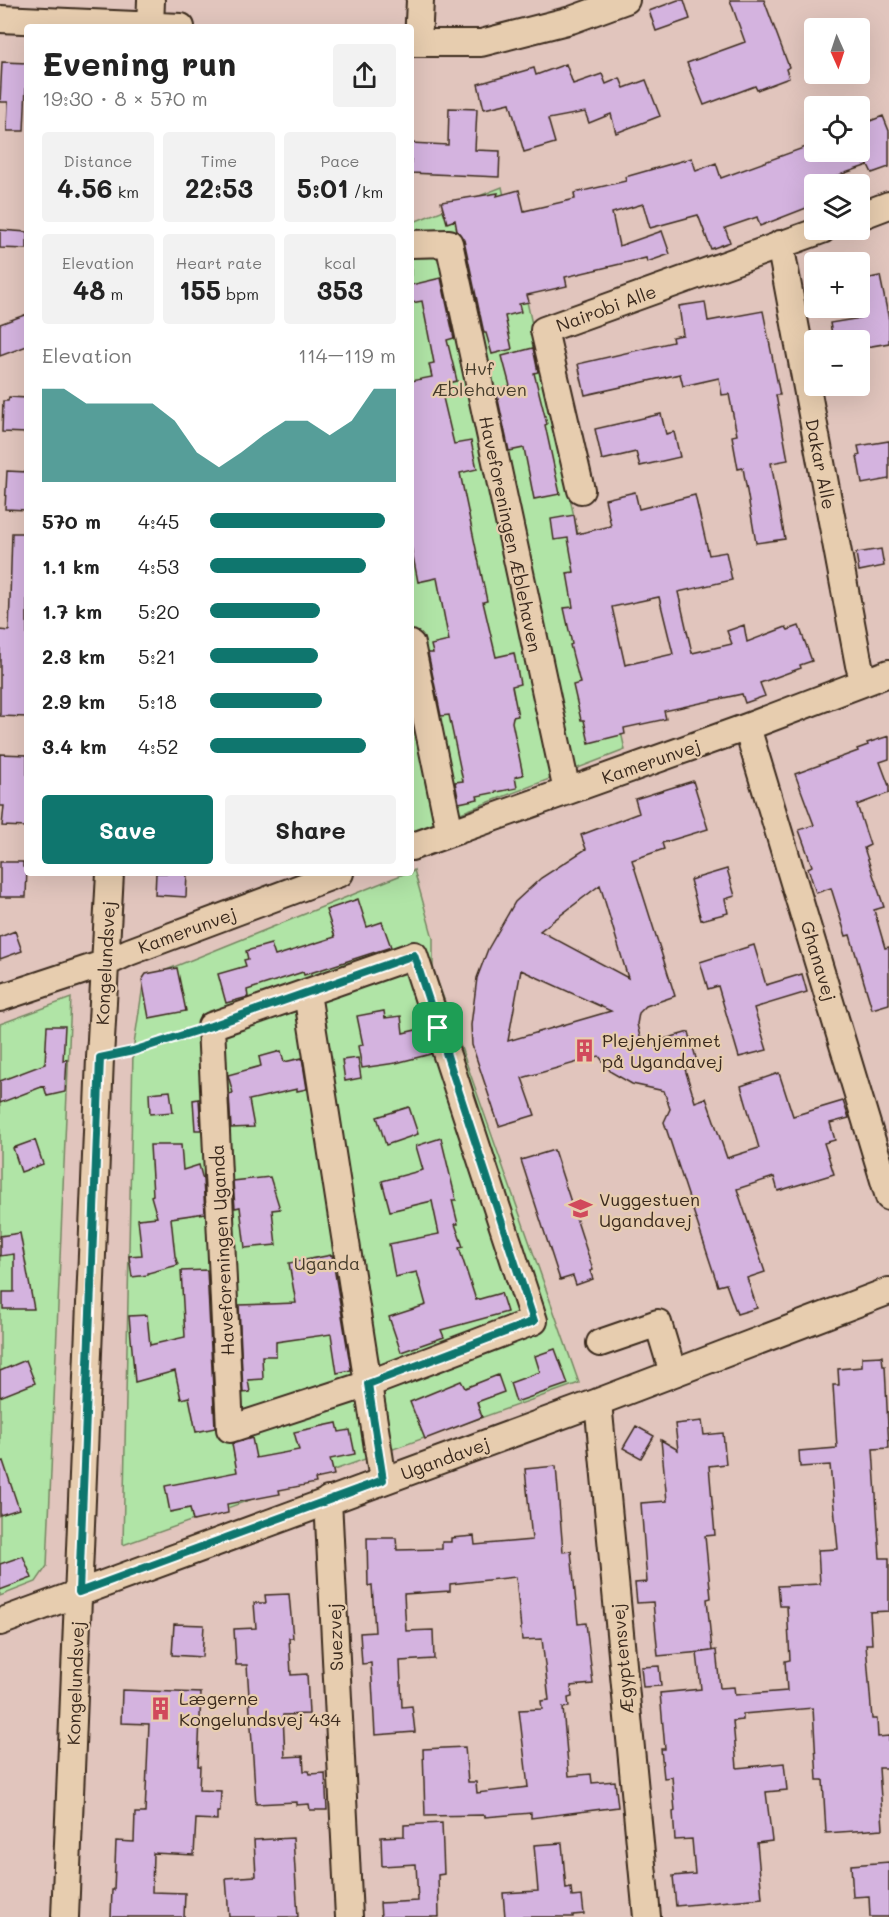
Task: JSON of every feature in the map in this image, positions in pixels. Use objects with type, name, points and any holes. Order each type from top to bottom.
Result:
[{"type":"street","points":[[420,0],[414,43],[481,43],[571,20],[626,0]]},
{"type":"street","points":[[0,19],[150,17],[172,24]]},
{"type":"street","points":[[870,212],[889,205]]},
{"type":"street","name":"Nairobi Alle","points":[[581,490],[544,330],[804,236]]},
{"type":"street","name":"Haveforeningen Æblehaven","points":[[414,244],[449,243],[567,791]]},
{"type":"street","name":"Dakar Alle","points":[[780,244],[864,682]]},
{"type":"street","points":[[414,659],[450,833]]},
{"type":"street","name":"Kamerunvej","points":[[414,846],[747,727],[889,673]]},
{"type":"street","name":"Ghanavej","points":[[747,727],[889,1197]]},
{"type":"street","name":"Kongelundsvej","points":[[65,1917],[100,1058],[110,876]]},
{"type":"street","name":"Kamerunvej","points":[[0,998],[106,963],[129,952],[332,876]]},
{"type":"street","name":"Haveforeningen Uganda","points":[[414,955],[534,1321],[368,1384],[230,1430],[211,1026],[414,955]]},
{"type":"street","points":[[307,993],[383,1480]]},
{"type":"street","name":"Ugandavej","points":[[0,1622],[598,1402],[889,1291]]},
{"type":"street","points":[[600,1343],[658,1323],[673,1373]]},
{"type":"street","name":"Ægyptensvej","points":[[598,1402],[646,1917]]},
{"type":"street","name":"Suezvej","points":[[328,1500],[349,1917]]},
{"type":"path","points":[[100,1058],[133,1051],[211,1026]]},
{"type":"green space","name":"Hvf Æblehaven","points":[[502,187],[625,750],[414,831],[414,222]]},
{"type":"green space","name":"Uganda","points":[[414,870],[433,938],[433,968],[579,1383],[123,1545],[133,1051],[144,979],[399,876],[414,876]]},
{"type":"green space","points":[[71,998],[47,1566],[36,1582],[0,1596],[0,1024]]},
{"type":"building","points":[[684,0],[690,19],[656,31],[649,11]]},
{"type":"building","points":[[730,0],[764,0],[789,67],[786,69],[789,78],[757,90],[755,86],[704,105],[687,63],[745,42]]},
{"type":"building","points":[[2,62],[24,63],[24,131],[7,131],[8,102],[0,102]]},
{"type":"building","points":[[566,64],[573,84],[602,74],[606,84],[620,78],[624,88],[646,80],[660,116],[616,133],[611,114],[589,123],[585,112],[548,119],[555,143],[524,152],[510,103],[484,109],[478,84],[534,68],[536,75]]},
{"type":"building","points":[[449,108],[477,109],[475,150],[500,151],[499,177],[414,173],[414,143],[448,145]]},
{"type":"building","points":[[883,116],[889,131],[889,167],[872,173],[868,165],[842,174],[804,174],[804,209],[760,226],[757,217],[725,228],[730,242],[711,249],[698,215],[650,228],[643,204],[612,213],[619,246],[662,231],[670,254],[647,262],[646,258],[565,277],[567,286],[527,295],[529,302],[519,304],[521,312],[505,316],[512,349],[492,354],[486,333],[484,333],[464,240],[457,231],[455,220],[447,223],[441,202],[498,193],[497,196],[519,190],[524,211],[575,199],[574,193],[626,181],[625,177],[692,158],[696,171],[716,163],[721,178],[804,148],[804,162],[870,162],[870,121]]},
{"type":"building","points":[[0,230],[24,232],[24,249],[0,248]]},
{"type":"building","points":[[880,276],[889,320],[889,343],[870,346],[870,330],[831,330],[830,323],[870,318],[870,278]]},
{"type":"building","points":[[441,278],[454,338],[447,340],[457,381],[440,385],[454,444],[471,441],[477,469],[460,473],[487,601],[483,602],[496,657],[514,653],[520,684],[512,686],[518,716],[513,717],[512,722],[523,775],[515,777],[517,788],[477,796],[478,799],[459,803],[455,782],[463,781],[449,715],[441,716],[428,653],[433,653],[431,645],[449,641],[437,578],[418,582],[414,561],[414,380],[432,377],[429,364],[434,363],[422,301],[414,302],[414,284]]},
{"type":"building","points":[[705,302],[708,321],[763,311],[780,395],[776,395],[788,460],[771,463],[785,539],[756,543],[743,468],[738,469],[732,436],[737,435],[729,394],[722,395],[719,378],[683,386],[680,374],[585,395],[578,364],[673,342],[672,337],[683,335],[679,306]]},
{"type":"building","points":[[24,315],[24,347],[0,356],[0,324]]},
{"type":"building","points":[[533,348],[538,372],[534,373],[547,424],[545,425],[560,494],[534,499],[524,448],[509,451],[496,390],[510,386],[502,356]]},
{"type":"building","points":[[9,397],[24,398],[24,433],[2,432],[3,401],[8,401]]},
{"type":"building","points":[[661,414],[666,434],[674,432],[680,457],[640,466],[636,452],[602,460],[595,429]]},
{"type":"building","points":[[889,441],[889,479],[862,484],[857,456],[860,455],[858,446]]},
{"type":"building","points":[[7,471],[24,472],[24,510],[5,509]]},
{"type":"building","points":[[635,492],[639,509],[695,495],[709,555],[726,552],[732,580],[678,592],[692,653],[732,644],[727,631],[744,625],[747,642],[786,627],[788,630],[799,626],[812,661],[800,665],[801,668],[760,683],[765,696],[745,703],[742,694],[664,711],[666,719],[624,728],[625,734],[589,743],[573,685],[580,683],[570,645],[572,644],[564,608],[573,607],[567,573],[574,572],[568,538],[554,540],[551,519],[574,515],[577,534],[611,526],[605,499]],"holes":[[[659,597],[673,654],[625,665],[612,607]]]},
{"type":"building","points":[[12,533],[24,533],[24,717],[0,716],[0,630],[9,631]]},
{"type":"building","points":[[881,549],[884,566],[859,571],[856,553]]},
{"type":"building","points":[[889,736],[889,759],[880,762],[889,786],[889,793],[857,805],[870,845],[864,848],[884,907],[874,910],[885,948],[889,947],[889,1004],[872,1009],[850,935],[846,936],[831,888],[816,893],[808,868],[812,866],[799,830],[814,825],[795,774],[858,751],[857,749],[868,745],[867,743]]},
{"type":"building","points":[[0,754],[24,755],[24,827],[2,826],[4,806],[0,806]]},
{"type":"building","name":"Plejehjemmet på Ugandavej","points":[[693,781],[708,829],[662,843],[664,849],[632,860],[675,996],[646,1006],[639,1013],[637,1024],[640,1037],[654,1042],[689,1032],[698,1066],[685,1069],[695,1102],[706,1098],[727,1158],[759,1148],[741,1086],[779,1073],[793,1116],[843,1101],[849,1118],[830,1123],[835,1140],[824,1143],[834,1174],[778,1191],[774,1177],[737,1189],[765,1272],[747,1278],[757,1308],[737,1314],[726,1284],[718,1286],[664,1122],[670,1109],[664,1091],[632,1084],[611,1072],[599,1056],[522,1078],[535,1115],[499,1126],[472,1045],[471,1025],[477,978],[488,949],[515,902],[541,878],[586,849],[581,835],[639,813],[635,799]],"holes":[[[600,885],[628,978],[540,931]],[[521,970],[611,1011],[508,1041]]]},
{"type":"building","points":[[0,862],[23,862],[24,876],[27,876],[26,897],[0,897]]},
{"type":"building","points":[[727,869],[735,896],[725,899],[728,913],[701,920],[690,880]]},
{"type":"building","points":[[156,876],[187,876],[186,897],[155,895]]},
{"type":"building","points":[[358,899],[367,927],[382,922],[391,947],[304,975],[303,972],[247,990],[248,997],[226,1003],[218,974],[246,966],[244,960],[248,959],[246,951],[271,944],[275,956],[335,937],[326,910]]},
{"type":"building","points":[[15,931],[22,951],[0,959],[0,937]]},
{"type":"building","points":[[754,945],[766,985],[802,974],[807,992],[754,1008],[767,1050],[739,1057],[718,986],[708,989],[700,962]]},
{"type":"building","points":[[177,968],[186,1011],[149,1018],[142,980],[146,974]]},
{"type":"building","points":[[384,1011],[385,1018],[401,1016],[403,1033],[423,1031],[431,1054],[396,1063],[362,1068],[358,1046],[363,1045],[357,1016]]},
{"type":"building","points":[[47,1026],[65,1026],[63,1061],[67,1059],[65,1092],[47,1096],[44,1086],[0,1103],[0,1081],[45,1064]]},
{"type":"building","points":[[281,1051],[284,1062],[302,1058],[307,1089],[297,1091],[297,1089],[249,1100],[254,1127],[231,1128],[229,1094],[233,1093],[228,1075],[261,1066],[259,1057]]},
{"type":"building","points":[[358,1058],[361,1078],[345,1081],[342,1060]]},
{"type":"building","points":[[170,1091],[173,1112],[150,1114],[149,1093]]},
{"type":"building","points":[[199,1099],[201,1130],[195,1130],[193,1100]]},
{"type":"building","points":[[409,1107],[418,1134],[386,1145],[377,1117]]},
{"type":"building","points":[[441,1138],[456,1200],[452,1200],[458,1224],[455,1224],[463,1247],[459,1248],[476,1300],[501,1293],[507,1312],[441,1330],[444,1337],[401,1352],[389,1317],[426,1305],[417,1272],[395,1277],[389,1244],[439,1234],[432,1201],[390,1211],[382,1181],[423,1170],[416,1146]]},
{"type":"building","points":[[35,1140],[43,1164],[21,1172],[13,1148]]},
{"type":"building","points":[[150,1145],[181,1145],[183,1170],[199,1165],[203,1180],[205,1213],[171,1218],[178,1265],[148,1273],[148,1275],[132,1277],[129,1256],[142,1255],[138,1219],[157,1217],[151,1196],[153,1195]]},
{"type":"building","points":[[554,1150],[593,1270],[590,1271],[593,1279],[576,1285],[573,1276],[560,1280],[521,1160]]},
{"type":"building","points":[[270,1177],[280,1209],[272,1210],[276,1245],[245,1248],[240,1207],[235,1208],[233,1181]]},
{"type":"building","points":[[20,1233],[34,1309],[3,1309],[3,1292],[14,1292],[14,1254],[0,1256],[0,1236]]},
{"type":"building","points":[[332,1255],[351,1370],[337,1373],[331,1334],[276,1342],[276,1356],[262,1356],[263,1379],[248,1380],[250,1392],[243,1393],[239,1305],[296,1303],[289,1263]]},
{"type":"building","points":[[207,1270],[215,1428],[196,1432],[189,1397],[181,1399],[175,1371],[135,1382],[129,1316],[147,1315],[150,1345],[185,1337],[181,1271]]},
{"type":"building","points":[[555,1349],[568,1384],[516,1402],[510,1383],[540,1372],[535,1356]]},
{"type":"building","points":[[882,1356],[883,1366],[885,1366],[889,1448],[873,1449],[880,1558],[889,1558],[889,1611],[870,1612],[872,1644],[866,1644],[872,1719],[877,1719],[878,1737],[889,1736],[889,1768],[879,1768],[883,1829],[826,1833],[823,1780],[817,1780],[813,1708],[743,1714],[743,1720],[733,1721],[737,1768],[784,1763],[787,1790],[766,1792],[772,1841],[757,1843],[762,1898],[676,1906],[673,1876],[695,1874],[692,1839],[675,1840],[672,1777],[664,1778],[661,1749],[665,1749],[660,1693],[701,1689],[697,1653],[716,1650],[720,1688],[734,1687],[735,1695],[787,1691],[785,1661],[790,1660],[787,1606],[780,1606],[778,1586],[820,1584],[818,1550],[838,1549],[830,1465],[800,1467],[799,1451],[837,1448],[833,1385],[839,1385],[838,1369],[862,1367],[862,1357]]},
{"type":"building","points":[[26,1360],[35,1383],[0,1397],[0,1371]]},
{"type":"building","points":[[498,1375],[504,1392],[477,1402],[482,1417],[425,1439],[410,1402],[461,1381],[465,1388]]},
{"type":"building","points":[[702,1421],[704,1435],[723,1433],[726,1464],[709,1466],[715,1535],[705,1536],[711,1598],[707,1599],[712,1651],[658,1656],[653,1602],[637,1603],[635,1583],[647,1582],[641,1503],[667,1501],[661,1440],[678,1450],[675,1424]]},
{"type":"building","points":[[337,1423],[339,1432],[350,1430],[355,1454],[330,1459],[334,1475],[315,1479],[316,1483],[279,1490],[280,1494],[227,1504],[228,1513],[193,1521],[190,1508],[170,1512],[165,1486],[237,1472],[232,1444],[252,1438],[256,1458],[299,1450],[294,1432]]},
{"type":"building","points":[[636,1426],[654,1436],[641,1458],[623,1448]]},
{"type":"building","points":[[3,1461],[19,1509],[0,1515],[0,1462]]},
{"type":"building","points":[[556,1466],[563,1552],[571,1551],[578,1624],[586,1623],[593,1684],[571,1686],[572,1697],[568,1698],[569,1707],[563,1708],[569,1776],[591,1774],[592,1783],[615,1781],[618,1807],[531,1818],[531,1813],[485,1817],[485,1815],[425,1816],[423,1749],[465,1747],[468,1782],[476,1782],[477,1793],[528,1787],[519,1710],[542,1709],[541,1701],[549,1700],[542,1639],[522,1640],[516,1577],[450,1584],[450,1591],[404,1594],[406,1631],[433,1630],[434,1659],[400,1661],[402,1707],[412,1706],[415,1732],[375,1735],[371,1663],[362,1664],[360,1633],[375,1632],[372,1585],[368,1586],[367,1538],[396,1538],[397,1550],[442,1549],[442,1542],[451,1542],[451,1538],[474,1536],[475,1545],[532,1540],[525,1469]]},
{"type":"building","points":[[23,1556],[32,1578],[0,1590],[0,1564]]},
{"type":"building","points":[[289,1594],[293,1638],[289,1638],[291,1675],[307,1674],[309,1714],[283,1715],[285,1757],[303,1756],[304,1771],[309,1771],[310,1774],[325,1773],[327,1810],[310,1810],[309,1804],[296,1805],[296,1802],[256,1804],[247,1665],[236,1665],[234,1629],[256,1628],[254,1603],[266,1603],[265,1595]]},
{"type":"building","points":[[174,1624],[204,1625],[202,1657],[172,1655]]},
{"type":"building","points":[[659,1666],[661,1686],[643,1687],[641,1667]]},
{"type":"building","points":[[122,1690],[201,1693],[199,1790],[221,1791],[220,1812],[217,1812],[217,1820],[196,1819],[194,1855],[153,1853],[152,1892],[185,1893],[184,1917],[111,1917],[116,1841],[134,1842],[135,1813],[145,1813],[149,1724],[121,1723]]},
{"type":"building","points":[[442,1823],[444,1874],[438,1875],[439,1917],[381,1917],[380,1903],[418,1901],[416,1864],[382,1866],[381,1837],[404,1836],[404,1825]]},
{"type":"building","points":[[293,1838],[298,1917],[229,1917],[226,1878],[256,1876],[254,1840]]},
{"type":"building","points":[[562,1843],[566,1889],[571,1888],[572,1897],[582,1896],[584,1914],[573,1915],[573,1917],[505,1917],[503,1893],[538,1891],[534,1845]]},
{"type":"building","points":[[889,1862],[889,1917],[870,1917],[869,1896],[853,1897],[851,1865]]},
{"type":"place","name":"Plejehjemmet på Ugandavej","points":[[584,1050]]},
{"type":"place","name":"Vuggestuen Ugandavej","points":[[581,1209]]},
{"type":"place","name":"Lægerne Kongelundsvej 434","points":[[161,1708]]},
{"type":"route","points":[[414,955],[438,1028],[534,1321],[368,1384],[383,1480],[79,1592],[100,1058],[133,1051],[211,1026],[414,955]]}]
